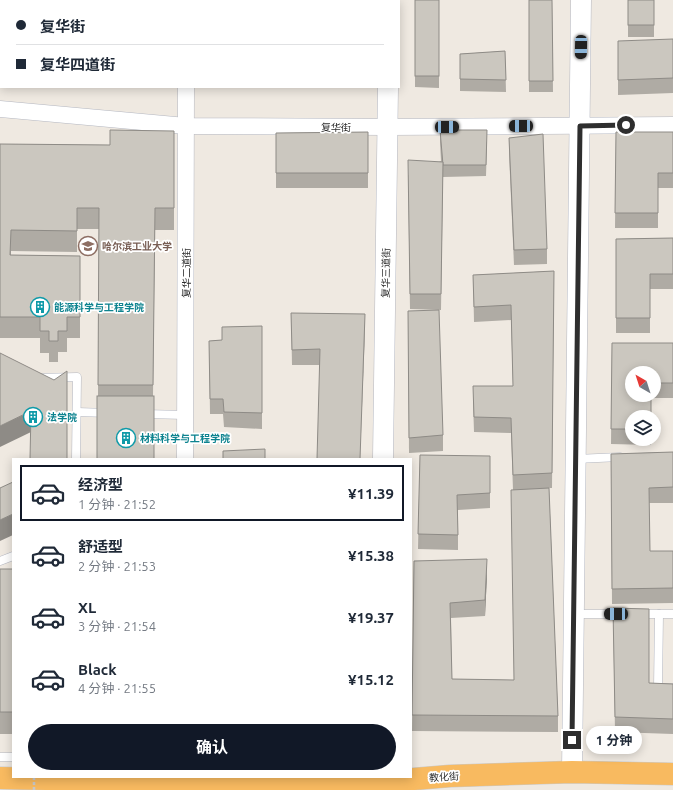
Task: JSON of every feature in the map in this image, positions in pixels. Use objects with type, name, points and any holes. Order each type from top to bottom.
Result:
[{"type":"highway","name":"教化街","points":[[0,778],[325,784],[450,776],[572,772],[673,774]]},
{"type":"street","points":[[572,772],[581,0]]},
{"type":"street","name":"复华二道街","points":[[185,458],[186,88]]},
{"type":"street","name":"复华三道街","points":[[383,458],[388,88]]},
{"type":"street","name":"复华街","points":[[0,109],[186,126],[388,127],[673,125]]},
{"type":"lane","points":[[33,378],[77,377],[76,458]]},
{"type":"lane","points":[[77,412],[116,413]]},
{"type":"lane","points":[[139,414],[186,415]]},
{"type":"lane","points":[[576,460],[628,456]]},
{"type":"lane","points":[[0,561],[12,556]]},
{"type":"lane","points":[[574,614],[673,614]]},
{"type":"lane","points":[[658,614],[658,688],[673,688]]},
{"type":"lane","points":[[0,757],[12,757]]},
{"type":"lane","points":[[412,772],[450,776]]},
{"type":"path","points":[[34,778],[34,790]]},
{"type":"building","points":[[415,0],[439,0],[439,76],[415,76]]},
{"type":"building","points":[[529,0],[552,0],[553,81],[529,81]]},
{"type":"building","points":[[628,0],[654,0],[654,25],[628,25]]},
{"type":"building","points":[[673,39],[673,78],[618,80],[618,41]]},
{"type":"building","points":[[505,51],[506,80],[460,79],[460,54]]},
{"type":"building","name":"能源科学与工程学院","points":[[110,130],[174,131],[174,208],[155,208],[153,385],[98,385],[99,208],[77,208],[77,231],[11,230],[10,255],[80,256],[80,317],[67,317],[67,331],[58,331],[58,341],[49,341],[49,331],[40,331],[40,317],[0,317],[0,144],[110,145]]},
{"type":"building","points":[[440,130],[487,130],[486,165],[443,165]]},
{"type":"building","points":[[368,132],[368,173],[276,173],[276,133]]},
{"type":"building","points":[[616,132],[673,132],[673,173],[658,173],[658,213],[615,213]]},
{"type":"building","points":[[543,134],[547,249],[514,250],[509,138]]},
{"type":"building","points":[[408,160],[443,162],[441,294],[410,294]]},
{"type":"building","points":[[673,238],[673,274],[650,274],[650,318],[616,318],[616,239]]},
{"type":"building","points":[[554,271],[552,473],[513,475],[511,418],[474,417],[473,386],[513,386],[511,305],[474,307],[473,275]]},
{"type":"building","points":[[439,310],[443,435],[409,438],[408,311]]},
{"type":"building","points":[[291,313],[365,314],[360,458],[317,458],[320,349],[292,350]]},
{"type":"building","points":[[262,326],[262,413],[224,412],[223,399],[210,399],[209,341],[222,340],[222,327]]},
{"type":"building","points":[[612,343],[673,343],[673,383],[661,383],[661,366],[625,366],[625,402],[651,402],[651,410],[625,410],[625,429],[611,429]]},
{"type":"building","name":"法学院","points":[[0,353],[54,380],[67,371],[67,458],[30,458],[31,411],[0,426]]},
{"type":"building","name":"材料科学与工程学院","points":[[97,396],[154,396],[154,458],[97,458]]},
{"type":"building","points":[[265,449],[265,458],[223,458],[223,451]]},
{"type":"building","points":[[673,452],[673,487],[649,488],[650,551],[673,551],[673,588],[612,589],[611,454]]},
{"type":"building","points":[[420,455],[490,456],[490,493],[457,495],[458,535],[418,534]]},
{"type":"building","points":[[12,482],[12,514],[0,520],[0,488]]},
{"type":"building","points":[[549,488],[558,716],[412,715],[414,561],[487,559],[485,600],[450,603],[452,679],[514,680],[511,490]]},
{"type":"building","points":[[0,569],[12,569],[12,712],[0,712]]},
{"type":"building","points":[[613,608],[649,609],[649,683],[673,684],[673,719],[615,717]]},
{"type":"place","name":"哈尔滨工业大学","points":[[88,246]]},
{"type":"place","name":"能源科学与工程学院","points":[[40,307]]},
{"type":"place","name":"法学院","points":[[33,417]]},
{"type":"place","name":"材料科学与工程学院","points":[[126,438]]},
{"type":"route","points":[[572,740],[580,126],[626,125]]}]
